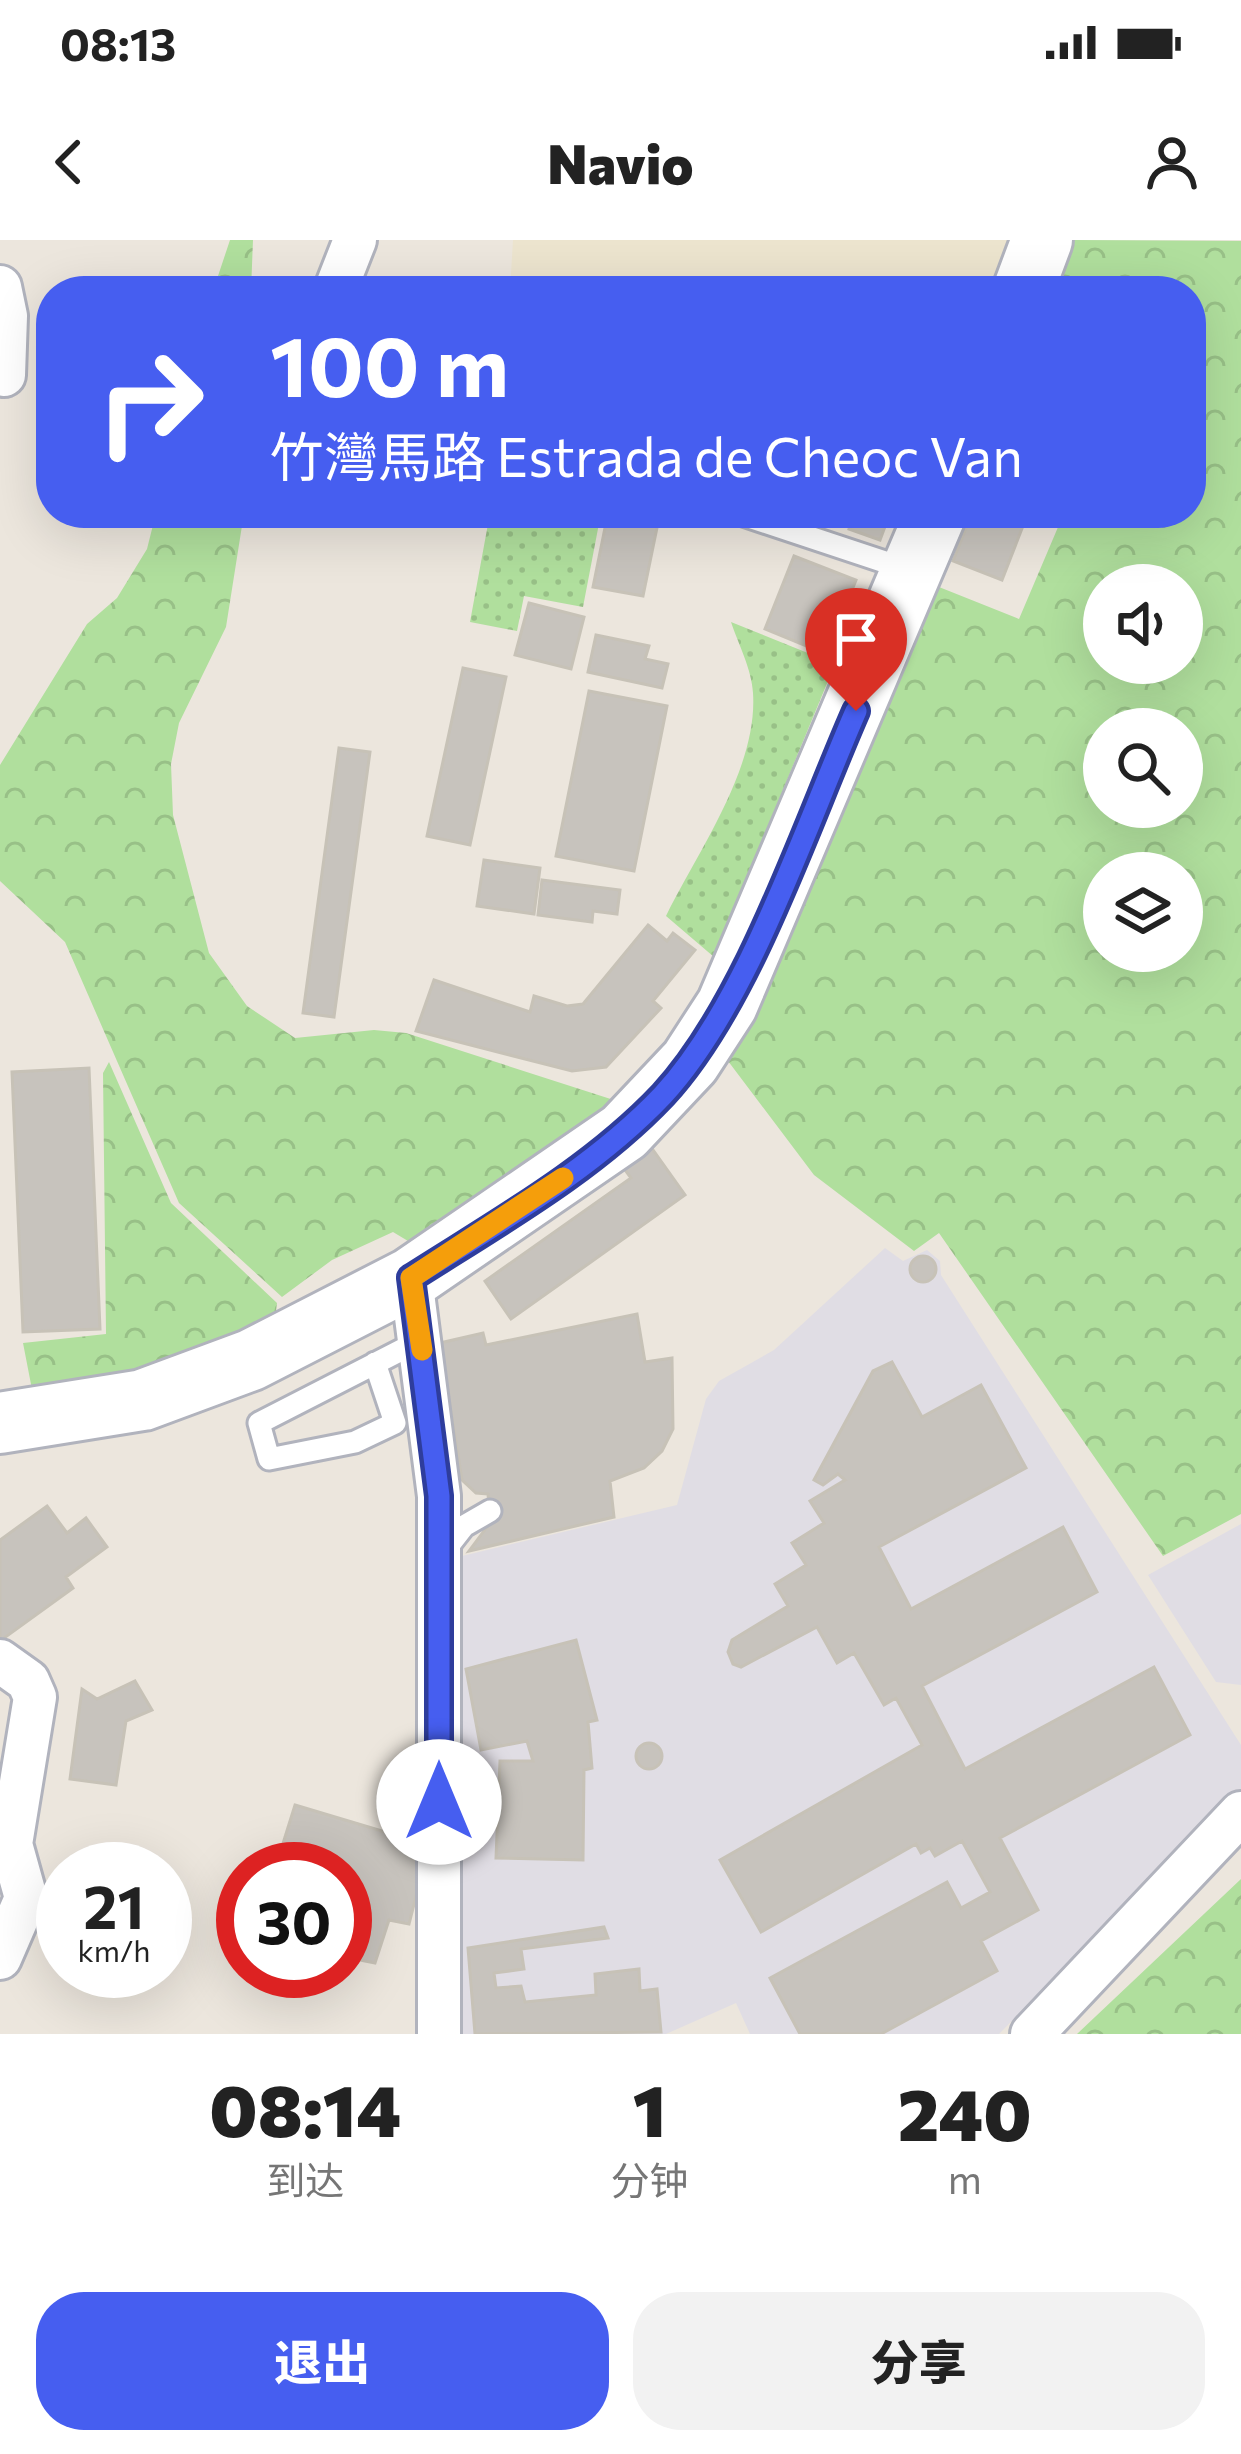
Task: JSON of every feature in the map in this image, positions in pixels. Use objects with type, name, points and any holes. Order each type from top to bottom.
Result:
[{"type":"main road","points":[[1029,276],[1042,240]]},
{"type":"main road","points":[[0,1423],[143,1400],[251,1360],[411,1278],[591,1158],[637,1120],[690,1062],[728,1005],[930,528]]},
{"type":"street","points":[[341,276],[355,240]]},
{"type":"street","points":[[0,286],[6,316],[4,375]]},
{"type":"street","points":[[411,1278],[438,1488],[439,2034]]},
{"type":"street","points":[[0,1661],[28,1681],[35,1697],[11,1844],[26,1898],[0,1958]]},
{"type":"street","points":[[1032,2034],[1241,1813]]},
{"type":"lane","points":[[781,528],[912,572]]},
{"type":"lane","points":[[375,1364],[395,1424],[355,1442],[269,1459],[259,1423],[421,1340]]},
{"type":"shaded area","points":[[513,240],[1020,240],[1007,276],[511,276]]},
{"type":"shaded area","points":[[885,1248],[903,1261],[927,1250],[940,1261],[941,1275],[1241,1745],[1241,1790],[999,2034],[750,2034],[736,2003],[666,2034],[453,2034],[456,1584],[462,1556],[677,1505],[706,1399],[719,1381],[774,1350]]},
{"type":"shaded area","points":[[1241,1524],[1241,1685],[1216,1682],[1148,1575]]},
{"type":"green space","points":[[230,240],[253,240],[252,276],[218,276]]},
{"type":"green space","points":[[1075,240],[1241,241],[1241,1514],[1163,1556],[939,1233],[914,1251],[814,1175],[725,1057],[939,587],[1019,619],[1058,528],[1206,528],[1206,276],[1061,276]]},
{"type":"green space","points":[[152,528],[242,528],[226,627],[179,723],[171,764],[173,815],[209,953],[247,1006],[295,1038],[374,1030],[406,1033],[620,1102],[418,1247],[393,1232],[332,1260],[282,1297],[179,1203],[65,942],[0,881],[0,765],[87,624],[117,598],[147,549]]},
{"type":"green space","points":[[487,528],[598,528],[583,607],[524,596],[517,631],[470,622]]},
{"type":"green space","points":[[731,622],[835,664],[714,957],[666,916],[723,808],[746,750],[752,684]]},
{"type":"green space","points":[[109,1062],[171,1203],[277,1303],[276,1311],[236,1345],[35,1405],[23,1343],[106,1334],[103,1073]]},
{"type":"green space","points":[[1241,1879],[1241,2034],[1077,2034]]},
{"type":"building","points":[[605,528],[657,528],[643,596],[593,587]]},
{"type":"building","points":[[849,528],[884,528],[880,540]]},
{"type":"building","points":[[966,528],[1022,528],[1002,580],[953,561]]},
{"type":"building","points":[[794,556],[856,580],[826,654],[765,629]]},
{"type":"building","points":[[529,603],[584,617],[571,669],[515,655]]},
{"type":"building","points":[[596,635],[649,646],[645,659],[668,664],[662,688],[588,672]]},
{"type":"building","points":[[463,668],[506,677],[470,845],[427,836]]},
{"type":"building","points":[[589,691],[667,706],[634,871],[556,856]]},
{"type":"building","points":[[339,748],[370,752],[334,1017],[303,1013]]},
{"type":"building","points":[[484,860],[540,868],[534,914],[477,906]]},
{"type":"building","points":[[542,880],[620,890],[617,914],[593,911],[592,922],[538,915]]},
{"type":"building","points":[[648,925],[667,941],[673,933],[695,950],[653,1001],[661,1008],[606,1067],[572,1071],[416,1031],[434,980],[530,1012],[534,996],[567,1006],[583,1004]]},
{"type":"building","points":[[89,1068],[100,1329],[23,1332],[12,1072]]},
{"type":"building","points":[[646,1140],[685,1195],[511,1319],[485,1281],[631,1178],[618,1160]]},
{"type":"building","points":[[923,1256],[936,1269],[923,1282],[910,1269]]},
{"type":"building","points":[[637,1314],[645,1362],[672,1358],[673,1429],[662,1451],[644,1468],[610,1481],[614,1517],[469,1551],[490,1523],[488,1494],[476,1493],[462,1480],[440,1343],[483,1333],[486,1345]]},
{"type":"building","points":[[892,1362],[922,1417],[981,1385],[1026,1468],[879,1547],[911,1609],[1063,1527],[1097,1592],[922,1686],[965,1769],[1154,1667],[1190,1735],[1000,1838],[1038,1910],[981,1941],[997,1971],[881,2034],[800,2034],[770,1978],[947,1882],[961,1908],[990,1892],[962,1841],[935,1856],[930,1848],[921,1853],[916,1844],[761,1932],[720,1860],[922,1745],[896,1698],[884,1705],[854,1653],[837,1663],[817,1627],[741,1667],[733,1664],[728,1652],[732,1640],[788,1606],[775,1584],[806,1565],[792,1543],[824,1523],[810,1501],[845,1480],[838,1474],[823,1485],[814,1480],[873,1371]]},
{"type":"building","points":[[47,1506],[67,1533],[86,1518],[107,1547],[66,1577],[73,1588],[0,1641],[0,1540]]},
{"type":"building","points":[[576,1640],[597,1720],[588,1722],[592,1768],[584,1770],[583,1860],[496,1858],[500,1761],[533,1761],[527,1741],[481,1750],[466,1669]]},
{"type":"building","points":[[135,1681],[152,1710],[126,1721],[116,1785],[70,1779],[82,1689],[97,1699]]},
{"type":"building","points":[[649,1743],[662,1756],[649,1769],[636,1756]]},
{"type":"building","points":[[295,1805],[429,1845],[409,1924],[389,1920],[375,1963],[372,1842],[283,1842]]},
{"type":"building","points":[[604,1927],[608,1938],[521,1949],[524,1969],[494,1973],[496,1988],[521,1986],[525,2002],[596,1995],[595,1974],[639,1969],[640,1991],[657,1989],[661,2032],[475,2034],[468,1948]]},
{"type":"slow traffic","points":[[422,1350],[411,1278],[563,1178]]},
{"type":"route","points":[[439,1802],[439,1496],[411,1278],[575,1171],[624,1132],[690,1062],[728,1005],[856,711]]}]
